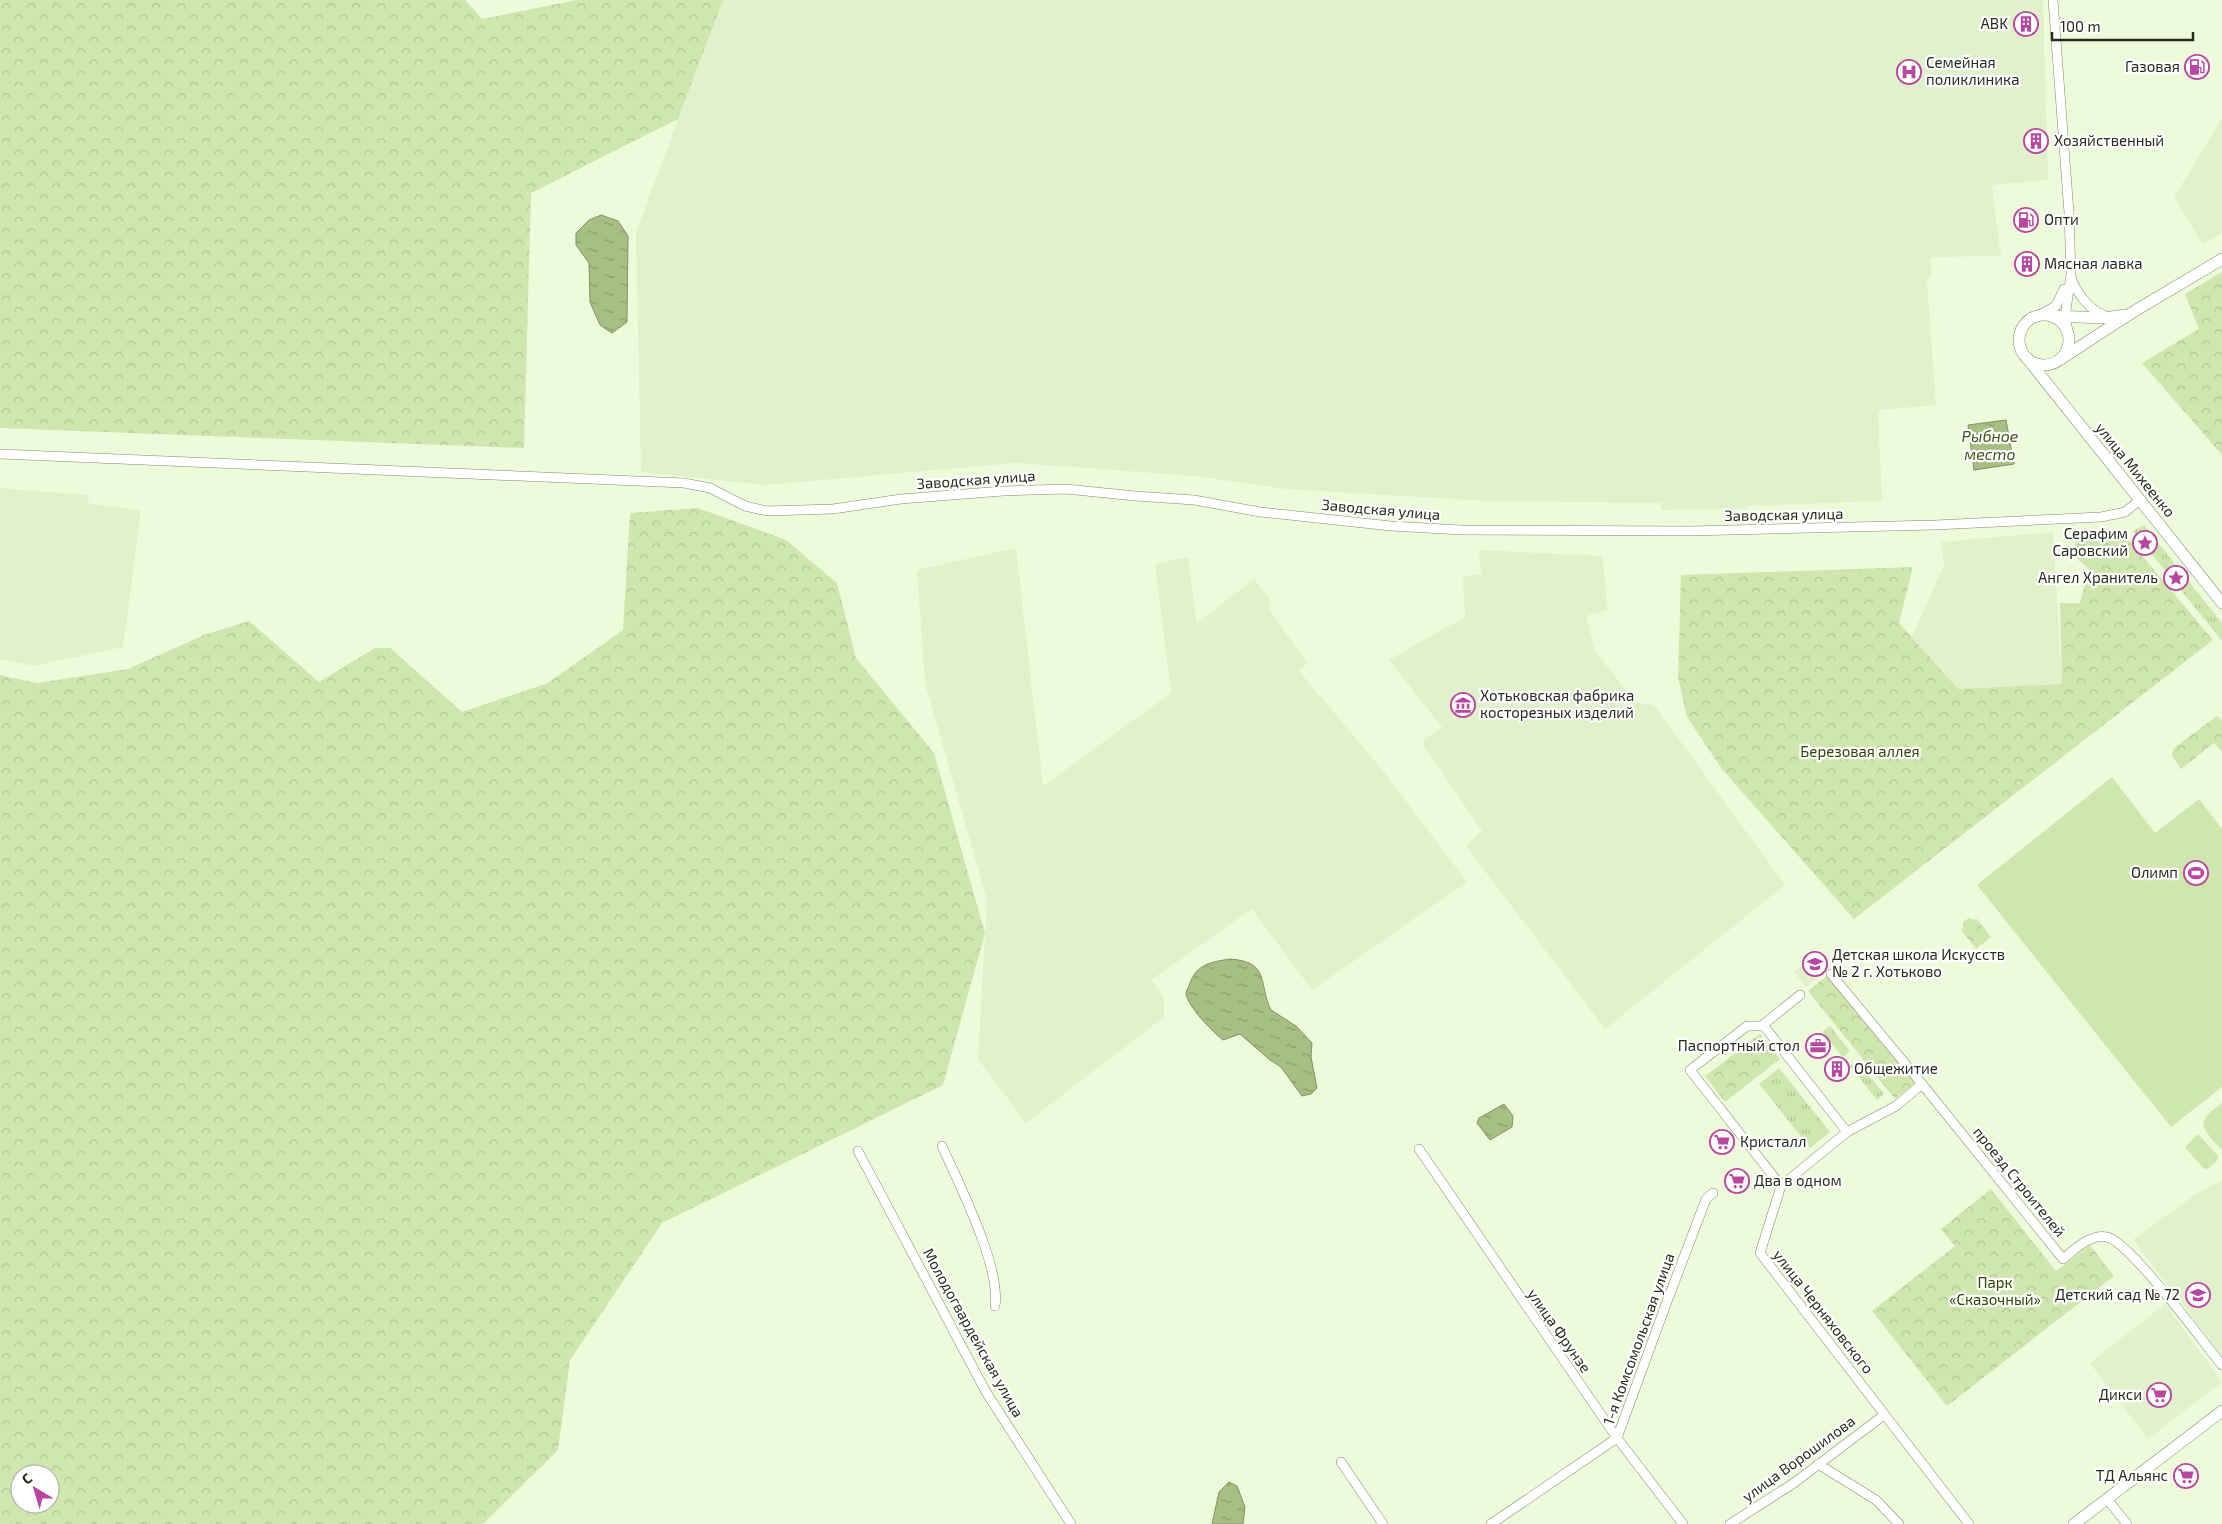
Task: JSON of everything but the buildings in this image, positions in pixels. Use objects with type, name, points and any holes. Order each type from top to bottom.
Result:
[{"type":"street","points":[[2053,0],[2069,213],[2071,272],[2065,317],[2068,346],[2059,360],[2051,380],[2055,394]]},
{"type":"street","points":[[2071,272],[2056,306],[2030,320],[2021,330],[2020,344],[2026,357],[2040,365],[2059,360],[2133,312],[2222,259]]},
{"type":"street","points":[[2071,272],[2076,288],[2086,303],[2100,314],[2111,318]]},
{"type":"street","points":[[2036,317],[2111,318],[2133,312]]},
{"type":"street","points":[[2050,316],[2064,325],[2068,332]]},
{"type":"street","name":"улица Михеенко","points":[[2026,357],[2222,602]]},
{"type":"street","name":"Заводская улица","points":[[0,454],[697,484],[710,488],[745,506],[767,511],[833,509],[901,499],[1003,490],[1066,489],[1194,500],[1260,512],[1391,526],[1461,530],[1690,531],[1941,525],[2101,517],[2125,512],[2140,500]]},
{"type":"street","points":[[1764,1026],[1747,1026],[1690,1070],[1781,1186],[1847,1132],[1896,1106],[1922,1084],[1831,974]]},
{"type":"street","points":[[1764,1026],[1764,1024],[1800,995]]},
{"type":"street","points":[[1764,1026],[1847,1132]]},
{"type":"street","name":"проезд Строителей","points":[[1922,1084],[2063,1259],[2085,1242],[2096,1237],[2107,1237],[2122,1245],[2146,1271],[2222,1365]]},
{"type":"street","points":[[942,1146],[970,1208],[996,1281],[995,1306]]},
{"type":"street","name":"улица Фрунзе","points":[[1419,1150],[1617,1438],[1683,1524]]},
{"type":"street","name":"Молодогвардейская улица","points":[[858,1151],[986,1392],[1071,1524]]},
{"type":"street","name":"улица Черняховского","points":[[1781,1186],[1760,1253],[1969,1524]]},
{"type":"street","name":"1-я Комсомольская улица","points":[[1491,1524],[1617,1438],[1706,1199],[1713,1193]]},
{"type":"street","points":[[2074,1524],[2222,1411]]},
{"type":"street","name":"улица Ворошилова","points":[[1730,1524],[1794,1483],[1884,1415]]},
{"type":"street","points":[[1341,1462],[1383,1524]]},
{"type":"street","points":[[1818,1464],[1876,1500],[1899,1524]]},
{"type":"street","points":[[2106,1499],[2127,1524]]},
{"type":"shaded area","points":[[723,0],[2043,0],[2048,180],[1992,185],[2001,256],[1931,257],[1931,275],[1927,280],[1936,405],[1878,410],[1882,501],[1747,506],[1747,509],[1661,510],[1661,503],[1487,501],[1286,489],[1195,476],[1015,463],[765,485],[641,472],[636,232]]},
{"type":"shaded area","points":[[2222,119],[2222,233],[2202,244],[2174,197]]},
{"type":"shaded area","points":[[0,488],[89,495],[88,503],[141,511],[123,647],[34,666],[0,659]]},
{"type":"shaded area","points":[[2053,532],[2062,684],[1958,689],[1912,637],[1944,565],[1941,542]]},
{"type":"shaded area","points":[[1016,548],[1043,786],[1171,693],[1155,564],[1188,557],[1197,623],[1254,579],[1270,600],[1269,609],[1307,663],[1298,670],[1385,773],[1467,882],[1312,990],[1252,909],[1151,980],[1164,997],[1164,1017],[1026,1123],[978,1059],[987,900],[925,683],[917,570]]},
{"type":"shaded area","points":[[1479,550],[1602,556],[1608,610],[1586,616],[1595,651],[1636,703],[1654,705],[1785,885],[1605,1029],[1466,846],[1482,831],[1424,746],[1424,740],[1442,727],[1389,660],[1465,617],[1463,577],[1481,574]]},
{"type":"shaded area","name":"Детская школа Искусств № 2 г. Хотьково","points":[[1814,949],[1829,969],[1806,987],[1794,972],[1809,961],[1805,956]]},
{"type":"shaded area","name":"Детский сад № 72","points":[[2222,1180],[2222,1356],[2133,1240],[2196,1194]]},
{"type":"shaded area","points":[[2165,1304],[2222,1382],[2148,1439],[2090,1363]]},
{"type":"green space","points":[[0,0],[465,0],[482,19],[577,0],[723,0],[678,119],[531,193],[524,448],[0,428]]},
{"type":"green space","points":[[2222,272],[2222,455],[2142,363],[2199,329],[2185,294]]},
{"type":"green space","points":[[698,508],[786,540],[837,583],[856,658],[934,753],[985,933],[943,1085],[662,1223],[570,1360],[558,1450],[483,1524],[0,1524],[0,675],[37,683],[128,669],[204,635],[249,621],[319,682],[375,648],[390,648],[462,712],[548,683],[623,630],[630,513]]},
{"type":"green space","points":[[2144,525],[2222,623],[2222,641],[2133,531]]},
{"type":"green space","name":"Березовая аллея","points":[[2128,539],[2213,640],[1854,919],[1722,769],[1687,717],[1678,677],[1681,575],[1913,567],[1899,623],[1958,689],[2062,684],[2060,603],[2080,603],[2089,569],[2071,553],[2077,540]]},
{"type":"green space","points":[[2217,716],[2222,720],[2222,752],[2214,743],[2181,769],[2172,756],[2173,749]]},
{"type":"green space","points":[[2112,777],[2155,833],[2199,799],[2222,829],[2222,1087],[2171,1127],[1977,885]]},
{"type":"green space","points":[[1969,918],[1974,920],[1976,918],[1991,937],[1976,949],[1961,930],[1963,922]]},
{"type":"green space","points":[[1828,975],[1915,1083],[1895,1099],[1808,991]]},
{"type":"green space","points":[[1830,1026],[1850,1051],[1843,1057],[1822,1032]]},
{"type":"green space","points":[[1760,1034],[1780,1059],[1725,1102],[1705,1076]]},
{"type":"green space","points":[[1857,1061],[1884,1094],[1877,1100],[1850,1066]]},
{"type":"green space","points":[[1779,1068],[1830,1132],[1810,1148],[1759,1084]]},
{"type":"green space","points":[[2222,1103],[2222,1149],[2205,1129],[2204,1120]]},
{"type":"green space","points":[[2197,1135],[2218,1156],[2217,1161],[2207,1169],[2203,1168],[2185,1147]]},
{"type":"green space","name":"Парк «Сказочный»","points":[[1991,1189],[2056,1271],[2090,1245],[2114,1276],[1947,1406],[1872,1311],[1955,1246],[1941,1229]]},
{"type":"water","points":[[601,215],[618,221],[628,236],[627,322],[612,333],[600,325],[590,302],[589,263],[576,245],[576,233],[589,220]]},
{"type":"water","name":"Рыбное место","points":[[2006,420],[2014,464],[1974,470],[1968,425]]},
{"type":"water","points":[[1230,959],[1243,961],[1258,970],[1271,1010],[1296,1026],[1312,1043],[1311,1057],[1317,1088],[1311,1094],[1302,1096],[1281,1067],[1240,1034],[1223,1040],[1191,1006],[1186,993],[1197,972],[1211,963]]},
{"type":"water","points":[[1504,1104],[1513,1116],[1512,1127],[1490,1140],[1477,1123],[1479,1118]]},
{"type":"water","points":[[1229,1482],[1237,1486],[1245,1507],[1243,1524],[1212,1524],[1219,1492]]},
{"type":"place","name":"ABK","points":[[2026,24]]},
{"type":"place","name":"Газовая","points":[[2197,67]]},
{"type":"place","name":"Семейная поликлиника","points":[[1909,72]]},
{"type":"place","name":"Хозяйственный","points":[[2036,141]]},
{"type":"place","name":"Опти","points":[[2026,220]]},
{"type":"place","name":"Мясная лавка","points":[[2027,264]]},
{"type":"place","name":"Серафим Саровский","points":[[2145,543]]},
{"type":"place","name":"Ангел Хранитель","points":[[2176,578]]},
{"type":"place","name":"Хотьковская фабрика косторезных изделий","points":[[1463,705]]},
{"type":"place","name":"Олимп","points":[[2196,873]]},
{"type":"place","name":"Детская школа Искусств № 2 г. Хотьково","points":[[1815,964]]},
{"type":"place","name":"Паспортный стол","points":[[1818,1046]]},
{"type":"place","name":"Общежитие","points":[[1837,1069]]},
{"type":"place","name":"Кристалл","points":[[1722,1142]]},
{"type":"place","name":"Два в одном","points":[[1737,1181]]},
{"type":"place","name":"Детский сад № 72","points":[[2198,1295]]},
{"type":"place","name":"Дикси","points":[[2159,1395]]},
{"type":"place","name":"ТД Альянс","points":[[2186,1476]]}]
